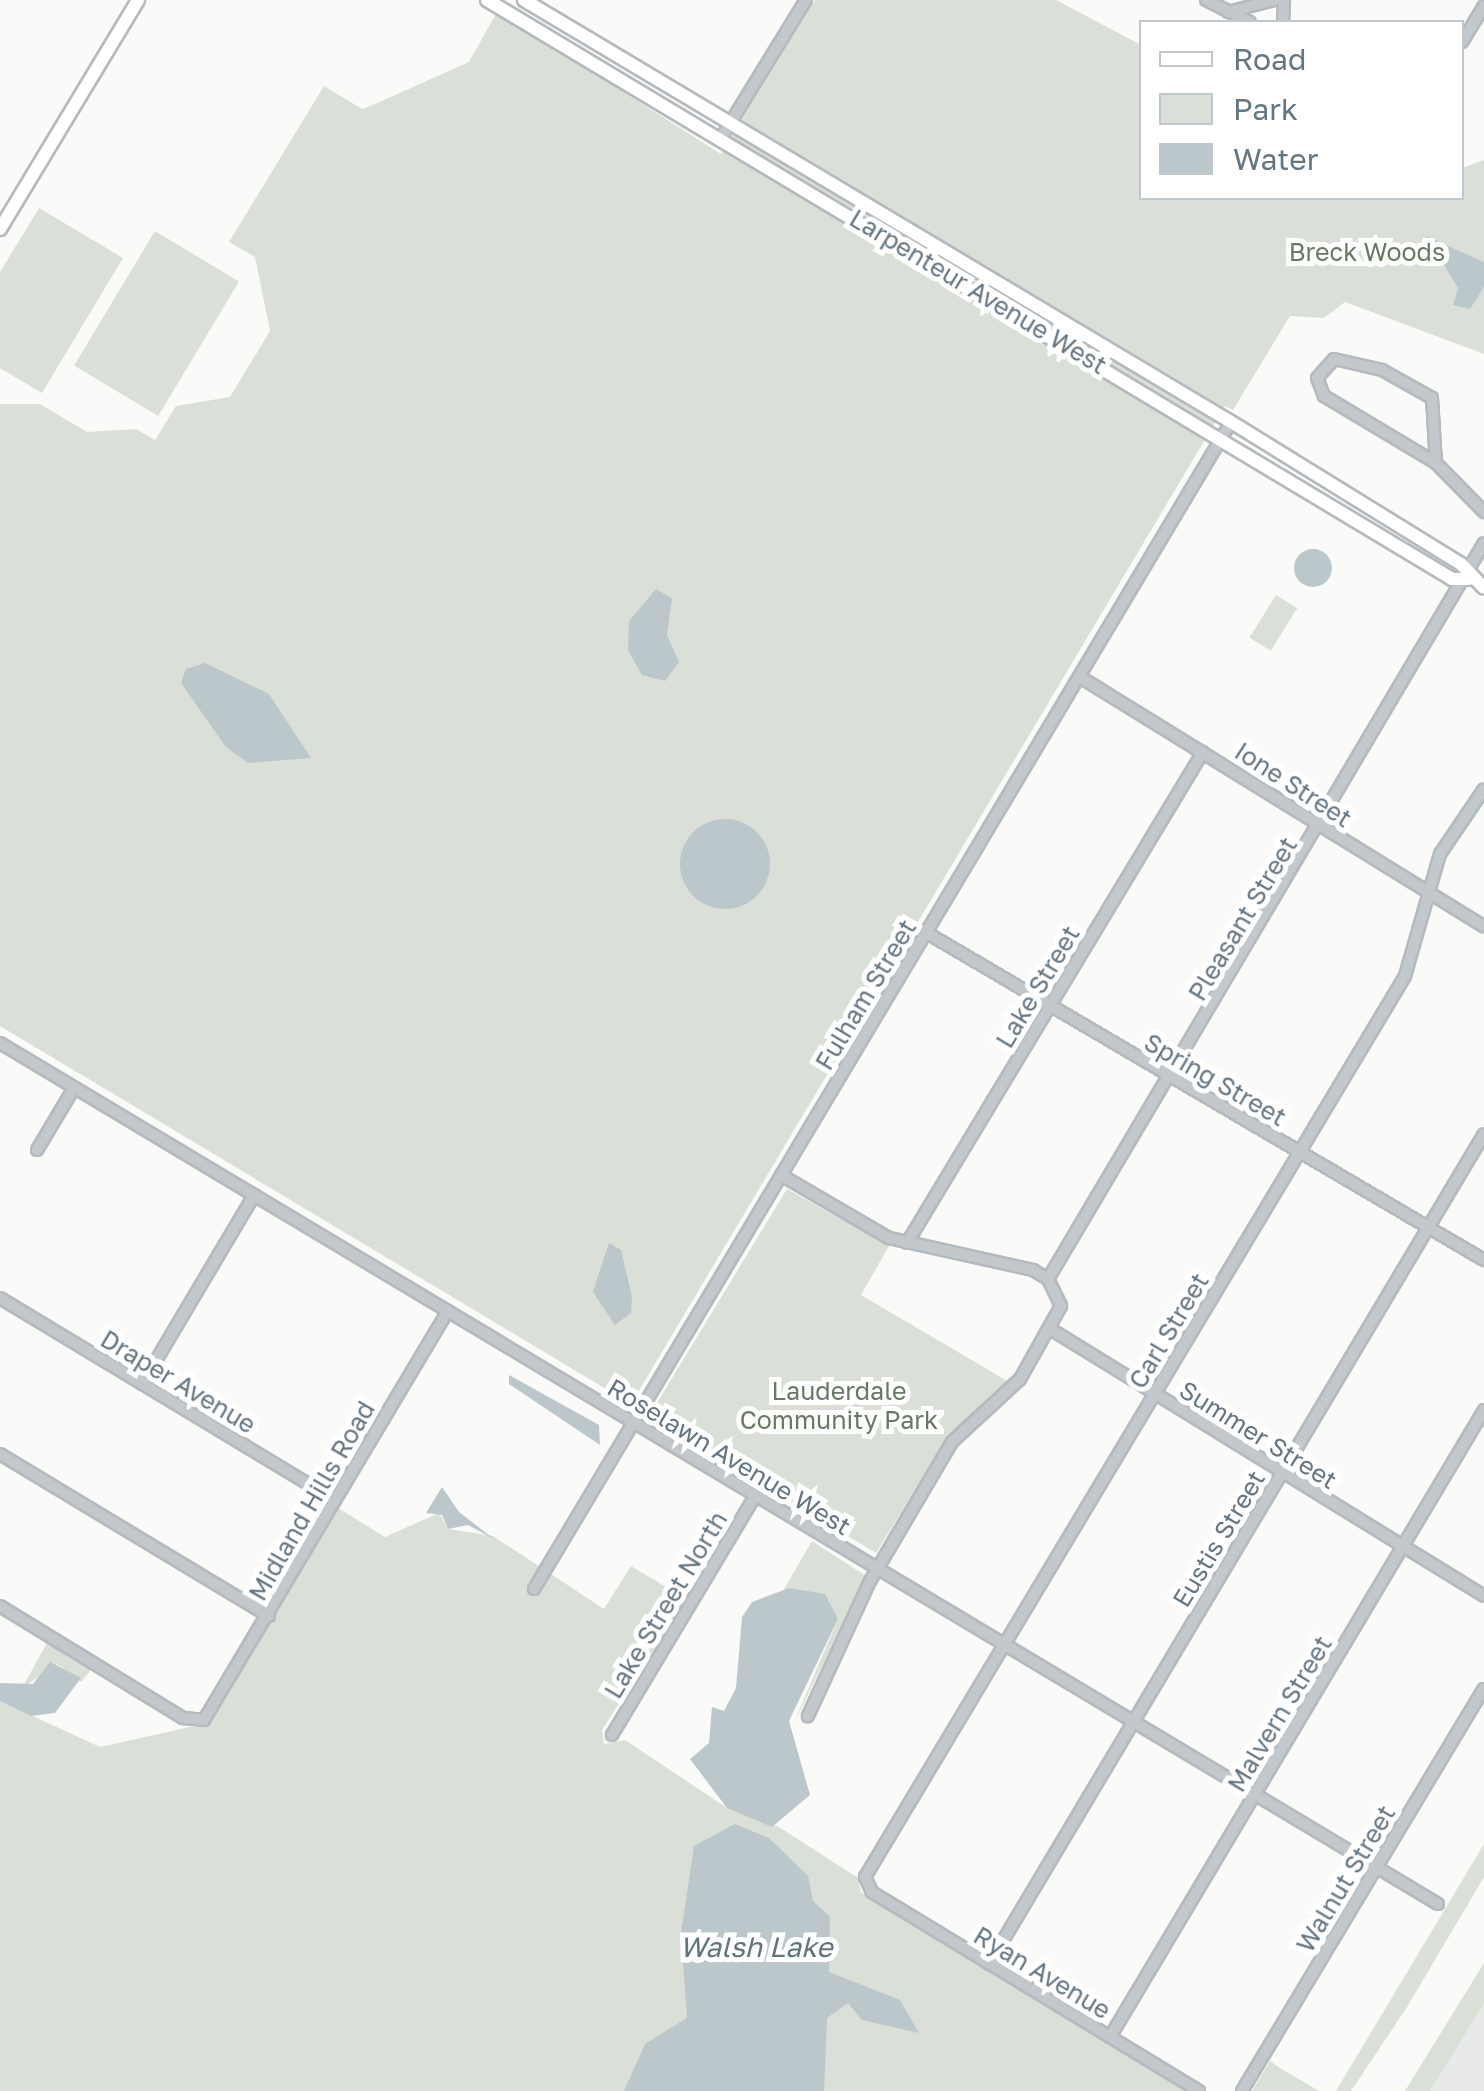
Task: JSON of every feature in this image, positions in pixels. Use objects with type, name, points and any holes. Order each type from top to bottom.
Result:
[{"type":"main road","points":[[0,229],[138,0]]},
{"type":"main road","name":"Larpenteur Avenue West","points":[[487,0],[1452,579],[1469,579]]},
{"type":"main road","name":"Larpenteur Avenue West","points":[[524,0],[1231,422],[1461,564],[1469,579],[1484,588]]},
{"type":"street","points":[[721,138],[806,0]]},
{"type":"street","points":[[1206,0],[1246,20]]},
{"type":"street","points":[[1228,12],[1274,0]]},
{"type":"street","points":[[1464,39],[1484,6]]},
{"type":"street","points":[[1436,463],[1432,398],[1367,365],[1322,366],[1324,396],[1436,463],[1484,512]]},
{"type":"street","name":"Fulham Street","points":[[534,1589],[1231,422]]},
{"type":"street","name":"Pleasant Street","points":[[1048,1279],[1469,579],[1484,543]]},
{"type":"street","name":"Pleasant Street","points":[[1469,579],[1484,564]]},
{"type":"street","name":"Ione Street","points":[[1080,678],[1484,927]]},
{"type":"street","name":"Lake Street","points":[[907,1243],[1203,752]]},
{"type":"street","name":"Carl Street","points":[[865,1886],[1416,955],[1449,835],[1484,788]]},
{"type":"street","name":"Spring Street","points":[[926,933],[1484,1260]]},
{"type":"street","name":"Roselawn Avenue West","points":[[0,1043],[1438,1904]]},
{"type":"street","points":[[37,1150],[74,1088]]},
{"type":"street","name":"Eustis Street","points":[[989,1964],[1484,1134]]},
{"type":"street","points":[[780,1176],[907,1243],[1048,1279],[1061,1306],[1052,1330],[1020,1379],[952,1442],[870,1581],[808,1716]]},
{"type":"street","points":[[142,1384],[254,1195]]},
{"type":"street","name":"Draper Avenue","points":[[0,1298],[335,1500]]},
{"type":"street","name":"Midland Hills Road","points":[[0,1606],[183,1718],[212,1711],[447,1312]]},
{"type":"street","name":"Summer Street","points":[[1052,1330],[1484,1596]]},
{"type":"street","name":"Malvern Street","points":[[1110,2038],[1484,1410]]},
{"type":"street","points":[[0,1454],[268,1616]]},
{"type":"street","name":"Lake Street North","points":[[612,1734],[755,1496]]},
{"type":"street","name":"Walnut Street","points":[[1242,2091],[1484,1688]]},
{"type":"street","name":"Ryan Avenue","points":[[865,1886],[1199,2091]]},
{"type":"shaded area","points":[[1484,2003],[1484,2091],[1430,2091],[1446,2054]]},
{"type":"green space","name":"Breck Woods","points":[[815,0],[1056,0],[1139,44],[1139,200],[1464,200],[1464,167],[1484,160],[1484,262],[1427,237],[1458,288],[1453,305],[1484,287],[1484,354],[1345,302],[1324,318],[1290,316],[1233,410],[1225,406],[631,1404],[0,1026],[0,404],[40,404],[87,432],[136,429],[155,440],[176,406],[230,397],[270,331],[255,257],[229,242],[324,86],[362,109],[375,104],[469,62],[497,12],[721,154]]},
{"type":"green space","points":[[39,208],[123,258],[42,393],[0,368],[0,272]]},
{"type":"green space","points":[[155,231],[239,281],[158,416],[74,366]]},
{"type":"green space","points":[[1276,595],[1297,608],[1271,651],[1250,637]]},
{"type":"green space","name":"Lauderdale Community Park","points":[[787,1189],[889,1246],[861,1295],[1009,1382],[948,1436],[876,1553],[649,1416]]},
{"type":"green space","points":[[338,1508],[385,1537],[439,1513],[448,1529],[493,1536],[604,1609],[631,1566],[686,1599],[602,1730],[604,1744],[625,1740],[727,1808],[779,1827],[858,1878],[861,1892],[1189,2091],[0,2091],[0,1701],[100,1747],[212,1722]]},
{"type":"green space","points":[[812,1541],[866,1576],[793,1725],[838,1619],[783,1591]]},
{"type":"green space","points":[[47,1643],[92,1669],[81,1682],[57,1664],[22,1688]]},
{"type":"green space","points":[[1484,1844],[1484,1877],[1407,2007],[1351,2091],[1336,2091]]},
{"type":"green space","points":[[1484,1963],[1484,2003],[1430,2091],[1405,2091]]},
{"type":"green space","points":[[1270,2061],[1280,2068],[1319,2091],[1252,2091]]},
{"type":"water","points":[[1426,236],[1484,262],[1484,287],[1470,309],[1453,305],[1458,288]]},
{"type":"water","points":[[1313,549],[1326,555],[1332,568],[1326,581],[1313,587],[1300,581],[1294,568],[1300,555]]},
{"type":"water","points":[[656,589],[672,598],[667,635],[679,662],[665,681],[642,675],[628,650],[629,621]]},
{"type":"water","points":[[205,663],[269,694],[311,758],[248,763],[226,747],[181,683],[186,669]]},
{"type":"water","points":[[725,819],[742,822],[757,832],[767,847],[767,881],[757,896],[742,906],[725,909],[708,906],[693,896],[683,881],[680,864],[683,847],[693,832],[708,822]]},
{"type":"water","points":[[609,1243],[621,1250],[632,1297],[631,1313],[615,1325],[593,1292]]},
{"type":"water","points":[[509,1375],[599,1425],[600,1445],[509,1384]]},
{"type":"water","points":[[442,1487],[459,1512],[494,1539],[468,1525],[448,1529],[442,1515],[426,1513]]},
{"type":"water","points":[[789,1588],[825,1594],[838,1619],[789,1721],[810,1795],[772,1827],[727,1808],[690,1759],[709,1743],[712,1707],[724,1711],[736,1688],[742,1617],[752,1602]]},
{"type":"water","points":[[50,1662],[81,1678],[55,1713],[31,1716],[0,1701],[0,1683],[33,1684]]},
{"type":"water","name":"Walsh Lake","points":[[735,1824],[769,1838],[808,1876],[813,1901],[830,1917],[829,1972],[900,2000],[919,2033],[862,2020],[848,2003],[827,2018],[824,2091],[624,2091],[645,2044],[687,2018],[681,1933],[694,1846]]}]
